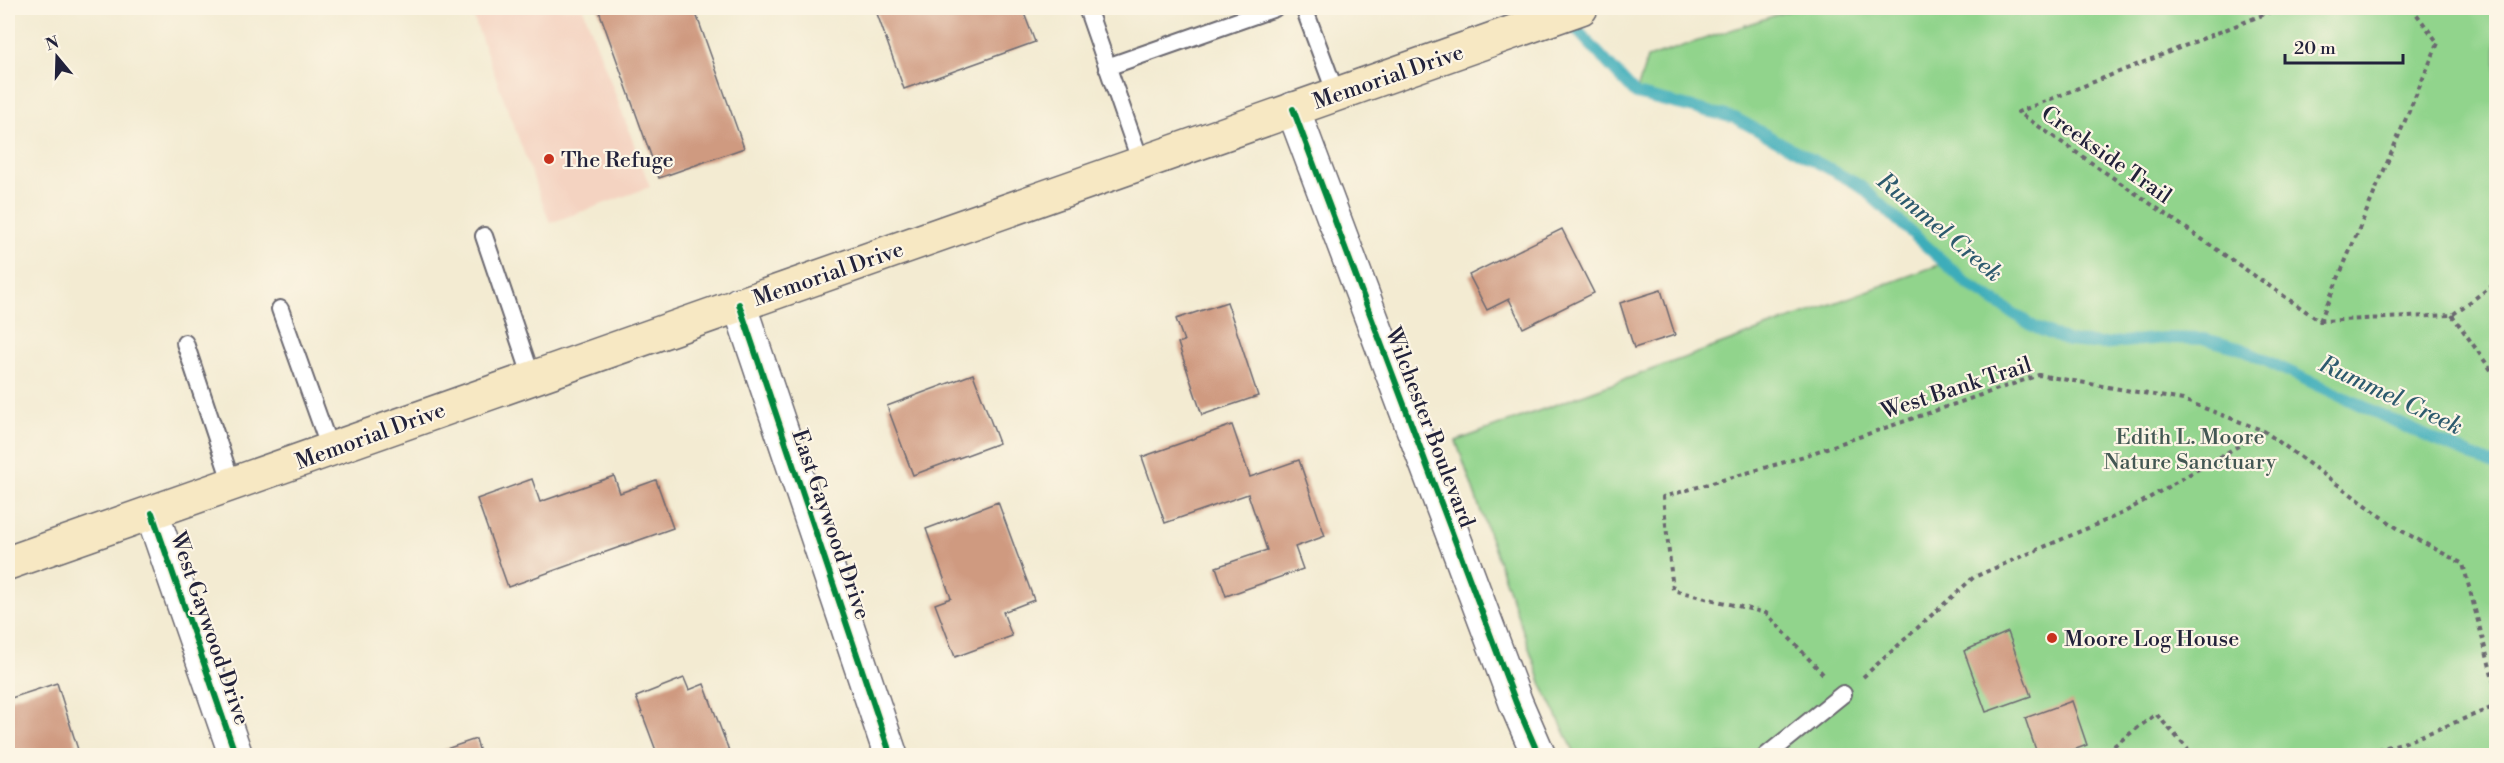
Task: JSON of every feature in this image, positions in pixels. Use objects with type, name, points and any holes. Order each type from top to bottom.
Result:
[{"type":"main road","name":"Memorial Drive","points":[[8,563],[1581,8]]},
{"type":"street","name":"Wilchester Boulevard","points":[[1293,109],[1516,703],[1539,756]]},
{"type":"street","name":"East Gaywood Drive","points":[[739,304],[891,756]]},
{"type":"street","name":"West Gaywood Drive","points":[[152,513],[236,756]]},
{"type":"lane","points":[[1087,8],[1141,163]]},
{"type":"lane","points":[[1107,67],[1275,8]]},
{"type":"lane","points":[[1304,8],[1336,94]]},
{"type":"lane","points":[[484,236],[532,378]]},
{"type":"lane","points":[[280,309],[330,449]]},
{"type":"lane","points":[[185,343],[232,484]]},
{"type":"lane","points":[[1766,756],[1843,694]]},
{"type":"path","points":[[2412,8],[2438,43],[2320,321],[2452,315],[2496,283]]},
{"type":"path","points":[[2452,315],[2496,376]]},
{"type":"path","points":[[1843,694],[1974,577],[2123,513],[2264,431]]},
{"type":"path","points":[[2351,756],[2406,742],[2496,706]]},
{"type":"path","points":[[2089,756],[2107,751],[2156,714],[2194,756]]},
{"type":"shaded area","points":[[470,8],[583,8],[650,187],[550,223]]},
{"type":"green space","name":"Edith L. Moore Nature Sanctuary","points":[[1797,8],[2496,8],[2496,755],[1576,755],[1542,685],[1456,441],[1944,263],[1859,185],[1735,118],[1636,94],[1647,58]]},
{"type":"building","points":[[598,8],[694,8],[744,148],[659,178]]},
{"type":"building","points":[[875,8],[1022,8],[1035,42],[904,89]]},
{"type":"building","points":[[1562,229],[1594,293],[1523,328],[1509,299],[1487,310],[1469,275]]},
{"type":"building","points":[[1661,290],[1675,335],[1634,348],[1620,303]]},
{"type":"building","points":[[1227,302],[1258,396],[1202,415],[1178,343],[1184,341],[1176,319]]},
{"type":"building","points":[[973,374],[999,443],[913,475],[887,406]]},
{"type":"building","points":[[1232,425],[1250,477],[1299,460],[1325,536],[1295,547],[1303,569],[1226,596],[1216,567],[1267,550],[1248,494],[1165,523],[1142,457]]},
{"type":"building","points":[[614,476],[620,493],[656,480],[673,528],[508,587],[477,499],[532,479],[540,502]]},
{"type":"building","points":[[998,502],[1034,600],[1003,612],[1012,636],[955,657],[935,604],[951,598],[926,529]]},
{"type":"building","points":[[2008,632],[2031,696],[1986,712],[1964,651]]},
{"type":"building","points":[[684,678],[689,690],[704,684],[731,756],[658,756],[636,697]]},
{"type":"building","points":[[57,683],[80,756],[10,756],[8,699]]},
{"type":"building","points":[[2072,701],[2087,745],[2057,756],[2038,756],[2025,718]]},
{"type":"building","points":[[476,739],[481,756],[428,756],[428,755]]},
{"type":"waterway","name":"Rummel Creek","points":[[1565,17],[1636,94],[1735,118],[1859,185],[1968,284],[2036,328],[2068,341],[2101,344],[2165,338],[2205,339],[2239,348],[2424,435],[2496,466]]},
{"type":"cycle path","points":[[1293,109],[1516,703],[1539,756]]},
{"type":"cycle path","points":[[739,304],[891,756]]},
{"type":"cycle path","points":[[152,513],[236,756]]},
{"type":"place","name":"The Refuge","points":[[549,159]]},
{"type":"place","name":"Moore Log House","points":[[2052,638]]}]
